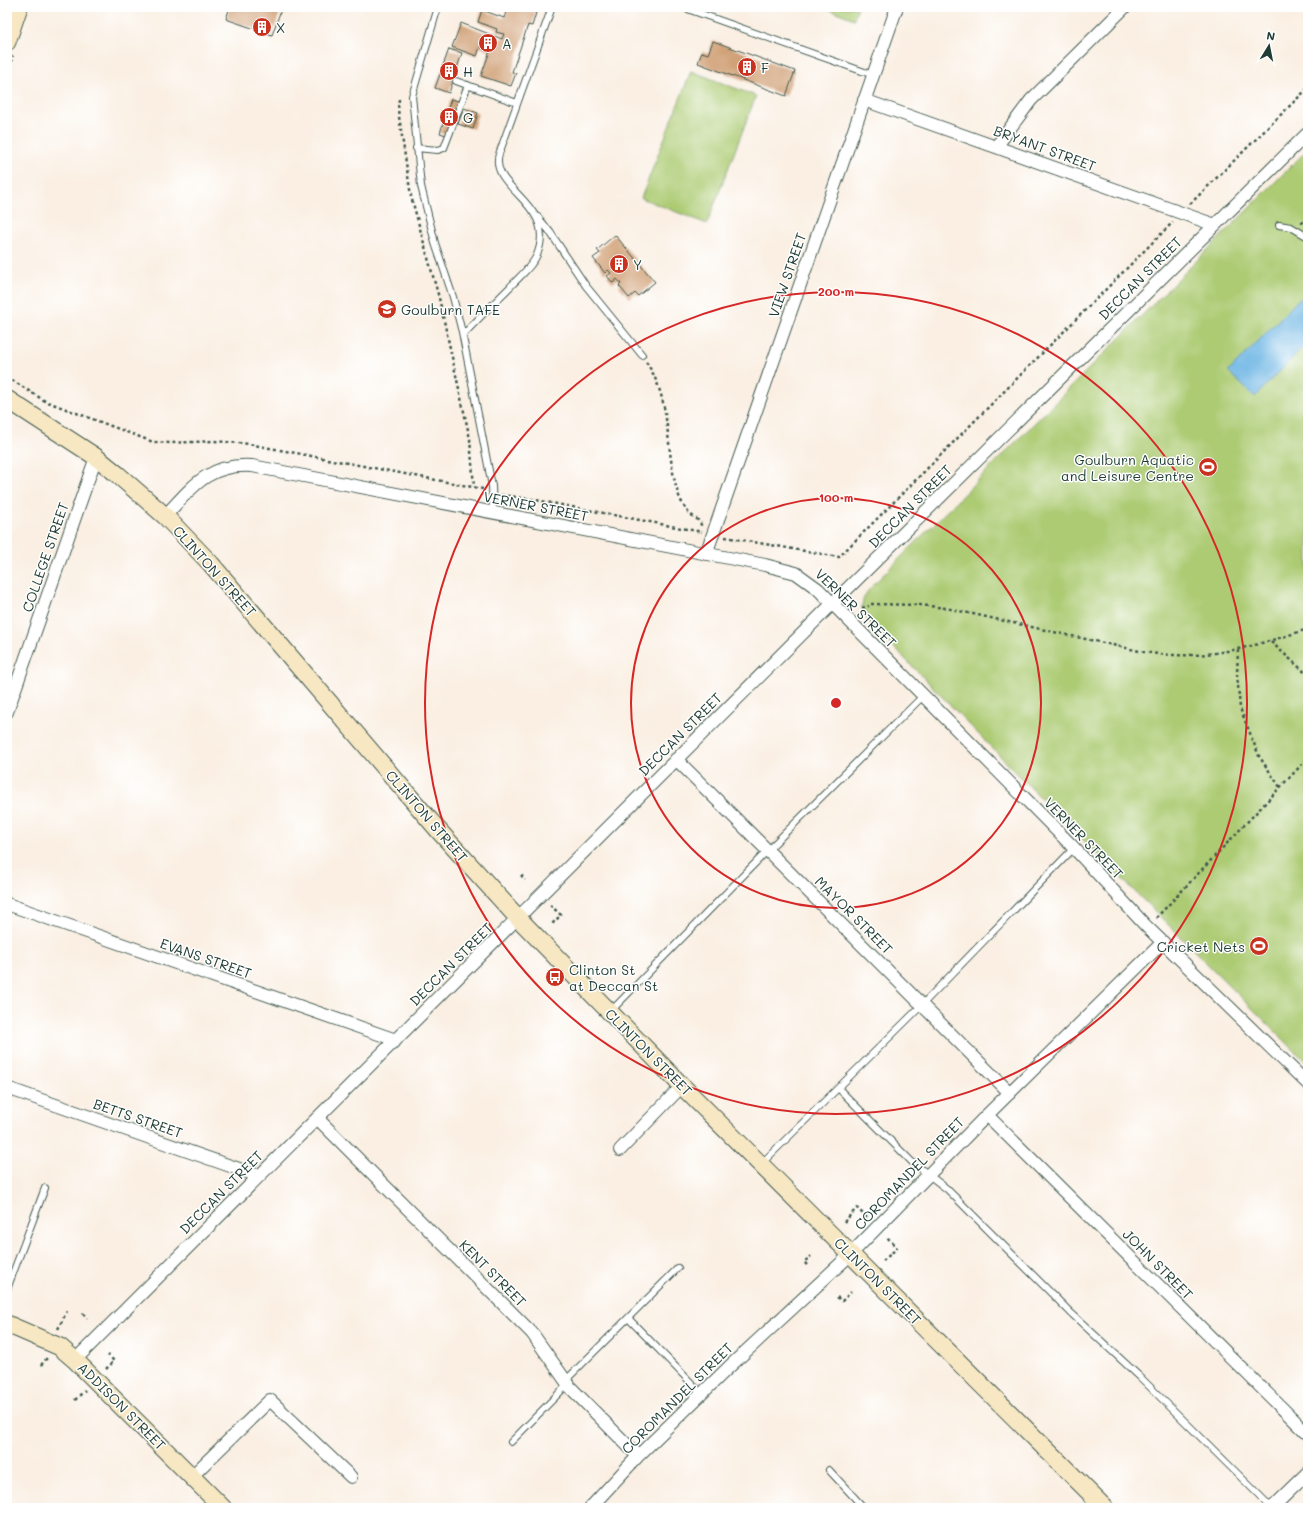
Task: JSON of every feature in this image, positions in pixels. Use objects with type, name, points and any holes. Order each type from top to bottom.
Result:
[{"type":"street","points":[[7,42],[19,7]]},
{"type":"street","name":"VIEW STREET","points":[[706,554],[897,7]]},
{"type":"street","points":[[996,147],[1031,100],[1125,7]]},
{"type":"street","name":"BRYANT STREET","points":[[864,100],[1215,225]]},
{"type":"street","name":"DECCAN STREET","points":[[75,1360],[676,759],[1308,133]]},
{"type":"street","name":"CLINTON STREET","points":[[7,399],[96,457],[165,516],[211,564],[439,831],[518,918],[682,1086],[1105,1508]]},
{"type":"street","name":"COLLEGE STREET","points":[[7,712],[96,457]]},
{"type":"street","name":"VERNER STREET","points":[[165,516],[190,489],[206,476],[221,469],[239,465],[268,468],[796,573],[812,583],[924,694],[1074,848],[1145,925],[1308,1084]]},
{"type":"street","name":"MAYOR STREET","points":[[676,759],[1010,1093]]},
{"type":"street","name":"EVANS STREET","points":[[7,904],[396,1040]]},
{"type":"street","name":"COROMANDEL STREET","points":[[590,1508],[638,1456],[851,1254],[987,1115],[1163,942]]},
{"type":"street","points":[[620,1150],[682,1086]]},
{"type":"street","name":"BETTS STREET","points":[[7,1088],[259,1176]]},
{"type":"street","name":"JOHN STREET","points":[[987,1115],[1308,1434]]},
{"type":"street","name":"KENT STREET","points":[[317,1118],[532,1333],[566,1382],[638,1456]]},
{"type":"street","name":"ADDISON STREET","points":[[7,1324],[60,1347],[75,1360],[223,1508]]},
{"type":"street","points":[[192,1476],[270,1400],[351,1477]]},
{"type":"street","points":[[1272,1508],[1308,1473]]},
{"type":"lane","points":[[438,7],[412,96],[416,148],[421,186],[430,224],[456,306],[492,492],[493,513]]},
{"type":"lane","points":[[552,7],[497,165],[502,177],[550,232],[586,286],[642,355]]},
{"type":"lane","points":[[682,7],[873,75]]},
{"type":"lane","points":[[456,81],[518,103]]},
{"type":"lane","points":[[416,148],[438,150],[444,148],[468,85]]},
{"type":"lane","points":[[462,335],[525,272],[537,256],[541,237],[538,219],[533,211]]},
{"type":"lane","points":[[1279,225],[1292,227],[1308,237]]},
{"type":"lane","points":[[610,1012],[768,850],[924,694]]},
{"type":"lane","points":[[761,1164],[922,1004],[1074,848]]},
{"type":"lane","points":[[838,1088],[912,1162],[947,1189],[1071,1313],[1140,1377],[1272,1508]]},
{"type":"lane","points":[[7,1289],[45,1188]]},
{"type":"lane","points":[[511,1442],[566,1382],[678,1268]]},
{"type":"lane","points":[[628,1318],[702,1394]]},
{"type":"lane","points":[[829,1470],[864,1508]]},
{"type":"path","points":[[7,377],[45,401],[153,442],[170,443],[214,441],[243,443],[474,487],[512,498],[531,499],[699,532],[839,557],[1308,88]]},
{"type":"path","points":[[399,99],[398,110],[411,196],[438,293],[457,376],[470,439],[474,487]]},
{"type":"path","points":[[642,355],[652,370],[662,397],[670,462],[678,496],[688,512],[702,524],[699,532]]},
{"type":"path","points":[[862,608],[870,605],[920,605],[946,608],[1159,654],[1190,656],[1238,650],[1308,629]]},
{"type":"path","points":[[1270,641],[1308,676]]},
{"type":"path","points":[[1238,650],[1237,674],[1240,708],[1258,756],[1280,788]]},
{"type":"path","points":[[1145,925],[1159,916],[1308,758]]},
{"type":"path","points":[[521,874],[525,880]]},
{"type":"path","points":[[550,905],[561,915],[551,925]]},
{"type":"path","points":[[844,1222],[857,1208],[867,1218]]},
{"type":"path","points":[[883,1261],[897,1248],[886,1236]]},
{"type":"path","points":[[807,1266],[804,1262],[811,1256]]},
{"type":"path","points":[[837,1297],[842,1301],[851,1292]]},
{"type":"path","points":[[58,1329],[67,1312]]},
{"type":"path","points":[[83,1313],[87,1318]]},
{"type":"path","points":[[106,1370],[114,1361],[108,1355]]},
{"type":"path","points":[[41,1365],[47,1358]]},
{"type":"path","points":[[76,1400],[86,1389]]},
{"type":"green space","points":[[823,7],[858,7],[854,19]]},
{"type":"green space","points":[[691,71],[756,96],[707,224],[641,198]]},
{"type":"green space","points":[[1308,149],[1308,1064],[1038,795],[870,623],[864,614],[862,605],[867,592],[871,587]]},
{"type":"water","points":[[1300,298],[1308,306],[1308,342],[1255,397],[1228,372]]},
{"type":"building","name":"X","points":[[230,7],[282,7],[272,35],[226,19]]},
{"type":"building","name":"A","points":[[508,7],[519,7],[536,13],[532,26],[528,25],[512,72],[516,73],[511,86],[481,76],[490,51],[480,47],[477,56],[452,47],[461,23],[502,39],[504,34],[496,32],[497,29],[478,22],[482,10],[504,18]]},
{"type":"building","name":"F","points":[[713,41],[795,71],[786,96],[698,63],[702,52],[708,54]]},
{"type":"building","name":"H","points":[[449,49],[462,53],[449,93],[435,88]]},
{"type":"building","name":"G","points":[[451,99],[458,101],[446,135],[440,133]]},
{"type":"building","points":[[464,108],[478,113],[473,129],[458,124]]},
{"type":"building","name":"Y","points":[[615,235],[655,282],[638,296],[635,293],[629,298],[619,286],[621,284],[617,279],[613,283],[607,276],[611,273],[608,270],[605,273],[593,258],[600,253],[597,250]]},
{"type":"place","name":"X","points":[[262,27]]},
{"type":"place","name":"A","points":[[488,43]]},
{"type":"place","name":"F","points":[[747,67]]},
{"type":"place","name":"H","points":[[449,71]]},
{"type":"place","name":"G","points":[[449,117]]},
{"type":"place","name":"Y","points":[[619,264]]},
{"type":"place","name":"Goulburn TAFE","points":[[387,309]]},
{"type":"place","name":"Goulburn Aquatic and Leisure Centre","points":[[1208,467]]},
{"type":"place","name":"Cricket Nets","points":[[1259,946]]},
{"type":"place","name":"Clinton St at Deccan St","points":[[555,977]]}]
